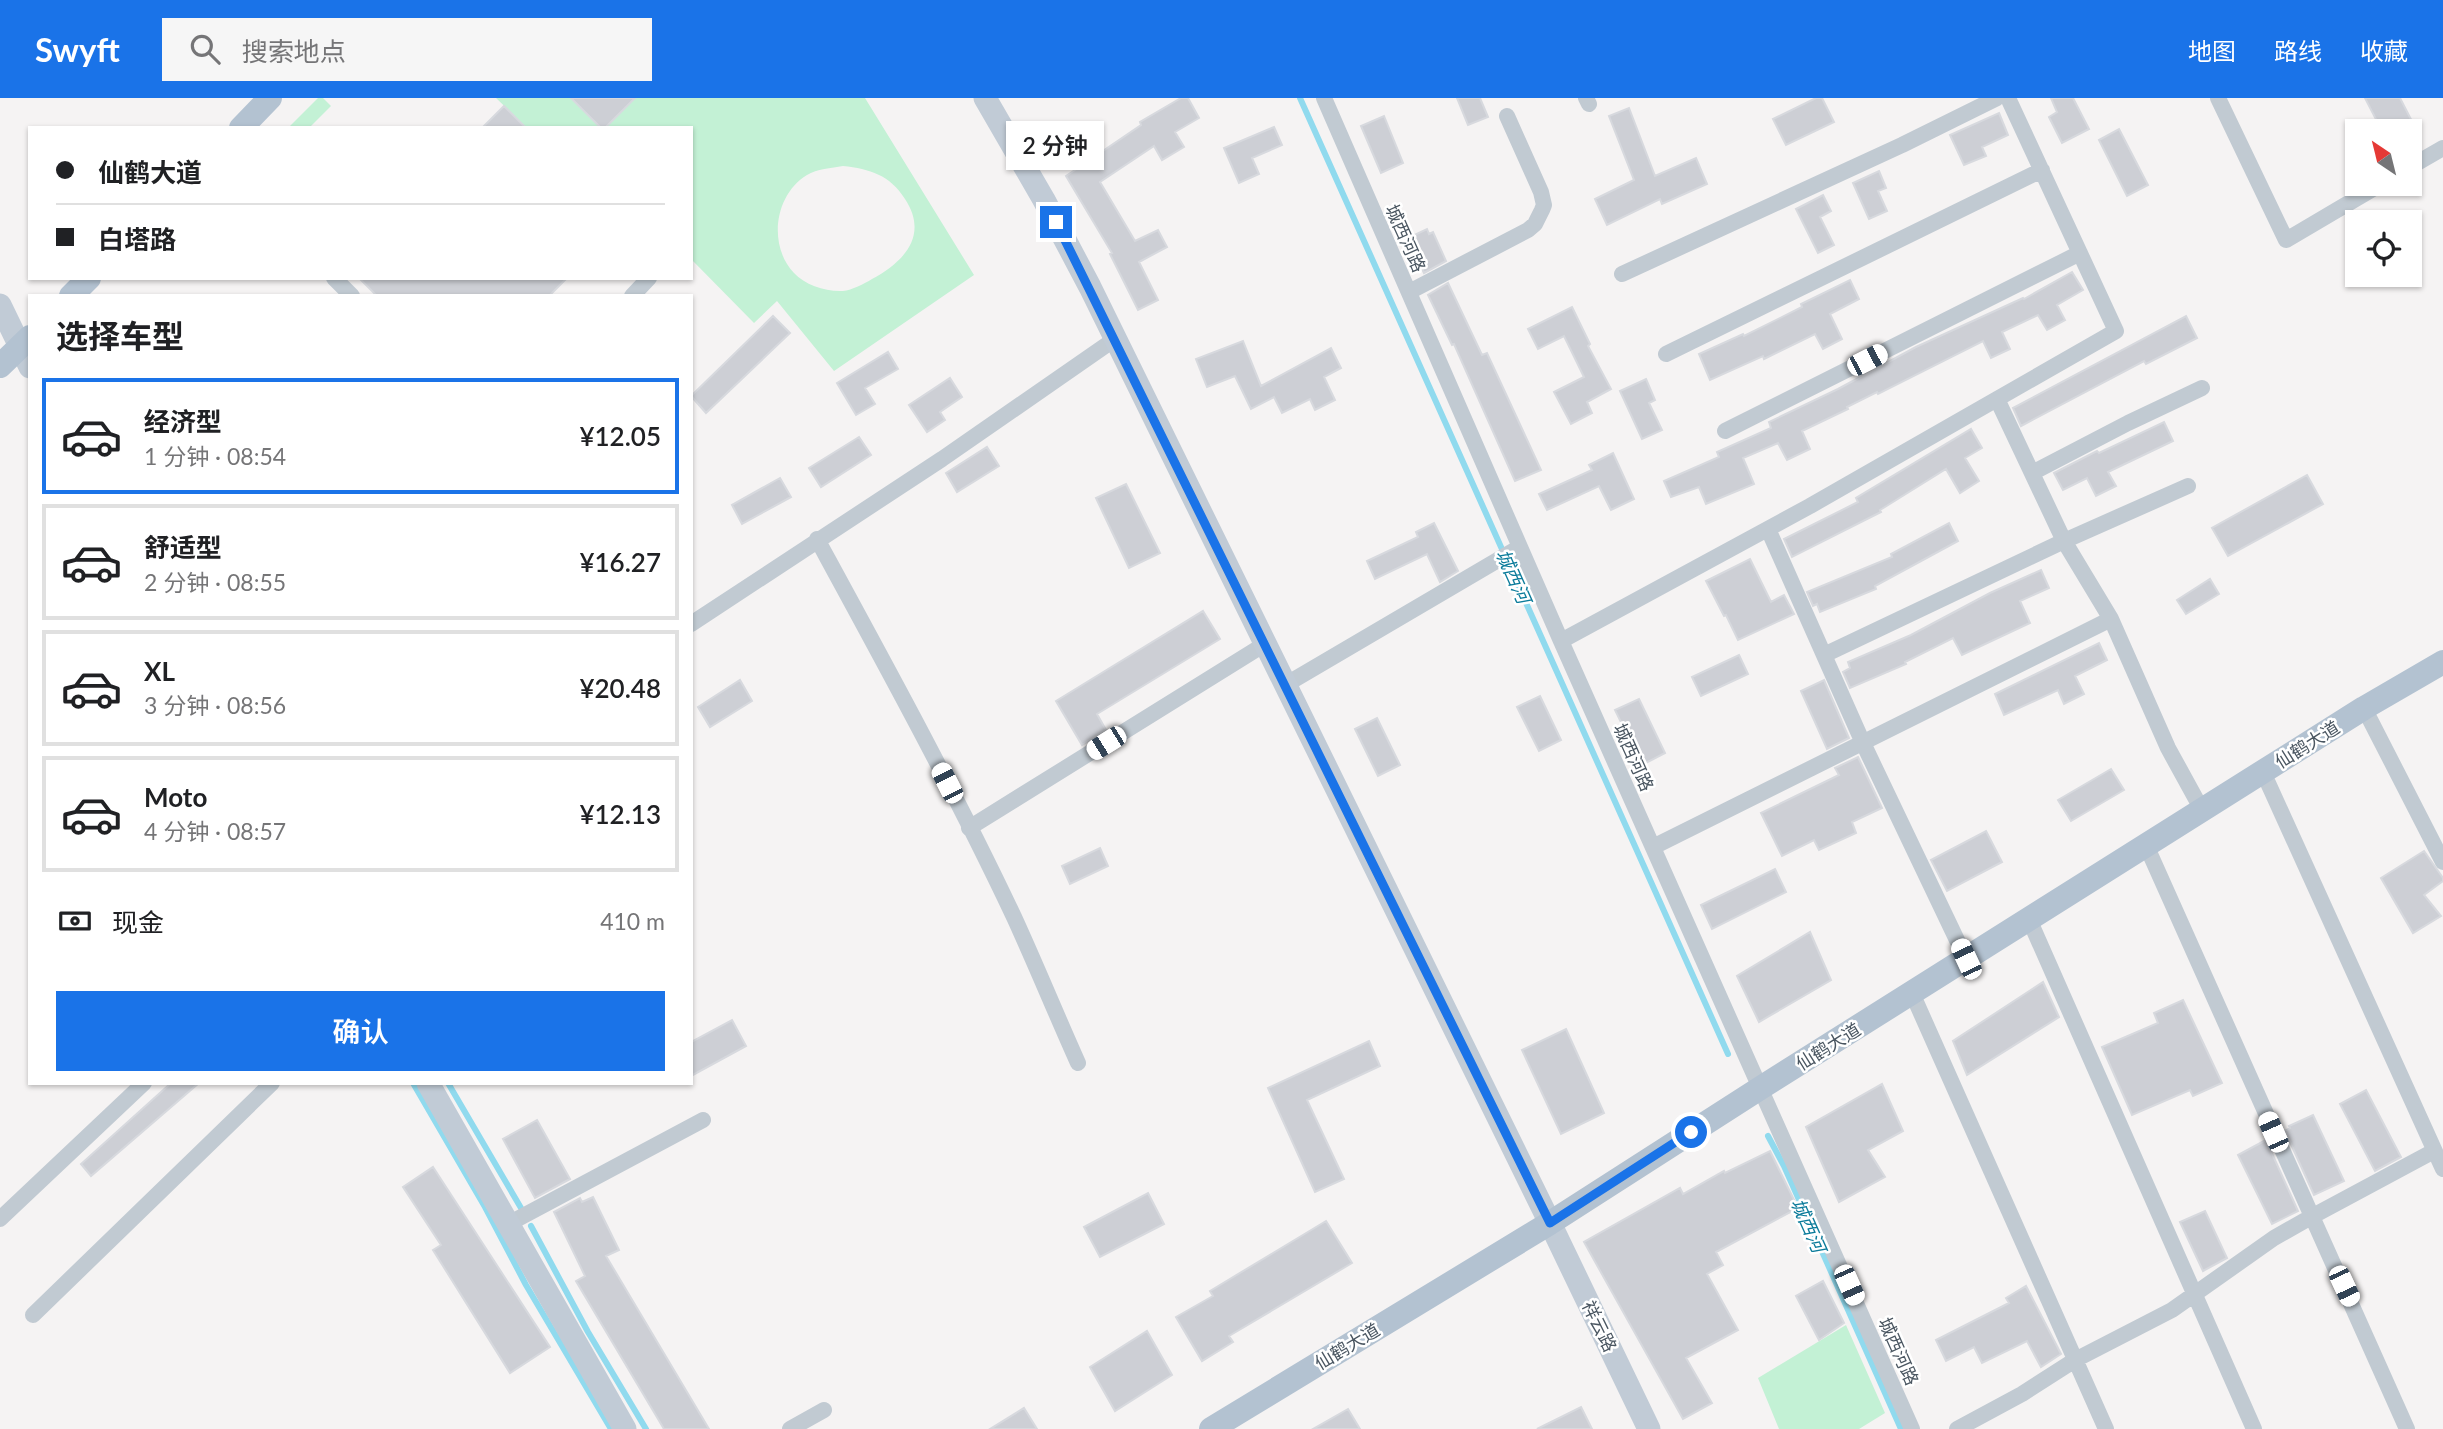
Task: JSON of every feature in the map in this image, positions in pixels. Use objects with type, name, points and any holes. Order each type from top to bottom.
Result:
[{"type":"main road","points":[[243,126],[270,98]]},
{"type":"main road","points":[[73,294],[87,280]]},
{"type":"main road","points":[[0,366],[26,350]]},
{"type":"main road","name":"仙鹤大道","points":[[1212,1429],[1550,1223],[2364,708],[2443,662]]},
{"type":"street","name":"祥云路","points":[[985,98],[1044,200],[1115,339],[1649,1429]]},
{"type":"street","name":"城西河路","points":[[1324,98],[1409,292],[1508,554],[1561,641],[1762,1087],[1912,1429]]},
{"type":"street","points":[[1622,274],[1997,98]]},
{"type":"street","points":[[1561,641],[1768,529],[2116,331],[2008,98]]},
{"type":"street","points":[[2218,98],[2286,240],[2361,196]]},
{"type":"street","points":[[1409,292],[1520,236],[1539,217],[1544,205],[1541,192],[1507,116]]},
{"type":"street","points":[[2422,160],[2443,148]]},
{"type":"street","points":[[1666,354],[2042,170]]},
{"type":"street","points":[[1725,431],[2080,253]]},
{"type":"street","points":[[336,280],[350,294]]},
{"type":"street","points":[[634,294],[647,280]]},
{"type":"street","points":[[0,305],[26,350]]},
{"type":"street","points":[[693,623],[942,458],[1115,339]]},
{"type":"street","points":[[2032,473],[2202,388]]},
{"type":"street","points":[[1997,399],[2064,541],[2111,619],[2168,748],[2202,810]]},
{"type":"street","points":[[1824,655],[2064,541],[2189,486]]},
{"type":"street","points":[[1768,529],[1863,743],[1966,959]]},
{"type":"street","points":[[817,539],[925,738],[970,828],[1014,918],[1078,1063]]},
{"type":"street","points":[[1286,685],[1508,554]]},
{"type":"street","points":[[1653,847],[2111,619]]},
{"type":"street","points":[[970,828],[1265,643]]},
{"type":"street","points":[[2364,708],[2443,862]]},
{"type":"street","points":[[2263,772],[2443,1169]]},
{"type":"street","points":[[2146,845],[2311,1217],[2366,1332],[2407,1429]]},
{"type":"street","points":[[2029,919],[2254,1429]]},
{"type":"street","points":[[1912,993],[2106,1429]]},
{"type":"street","points":[[0,1219],[142,1085]]},
{"type":"street","points":[[33,1315],[270,1085]]},
{"type":"street","points":[[429,1085],[625,1429]]},
{"type":"street","points":[[510,1223],[703,1121]]},
{"type":"street","points":[[1957,1429],[2022,1394],[2075,1360],[2172,1310],[2274,1238],[2431,1144],[2443,1129]]},
{"type":"street","points":[[790,1429],[824,1410]]},
{"type":"green space","points":[[318,98],[323,98],[331,106],[311,126],[290,126]]},
{"type":"green space","points":[[496,98],[865,98],[974,275],[834,371],[777,301],[754,323],[693,261],[693,126],[525,126]],"holes":[[[843,166],[871,171],[893,184],[912,212],[914,236],[910,246],[903,256],[884,272],[858,286],[836,291],[810,284],[794,273],[780,249],[778,221],[787,195],[796,184],[815,171]]]},
{"type":"green space","points":[[1846,1325],[1885,1413],[1859,1429],[1779,1429],[1758,1378]]},
{"type":"building","points":[[571,98],[635,98],[607,126],[599,126]]},
{"type":"building","points":[[1181,98],[1188,98],[1199,118],[1175,132],[1184,147],[1162,160],[1154,146],[1100,182],[1135,241],[1158,230],[1167,247],[1139,262],[1158,300],[1138,310],[1110,254],[1112,253],[1066,176],[1141,125],[1140,122]]},
{"type":"building","points":[[1457,98],[1480,98],[1488,117],[1468,125]]},
{"type":"building","points":[[1816,98],[1822,98],[1834,122],[1786,145],[1773,119]]},
{"type":"building","points":[[2051,98],[2073,98],[2089,129],[2062,143],[2049,117],[2057,112]]},
{"type":"building","points":[[2365,98],[2400,98],[2411,119],[2376,119]]},
{"type":"building","points":[[504,106],[524,126],[484,126]]},
{"type":"building","points":[[1629,108],[1655,176],[1696,158],[1707,184],[1662,204],[1660,199],[1607,225],[1595,199],[1634,180],[1609,116]]},
{"type":"building","points":[[1999,113],[2008,135],[1982,147],[1986,156],[1964,165],[1950,135]]},
{"type":"building","points":[[1384,116],[1403,163],[1381,173],[1361,126]]},
{"type":"building","points":[[1274,127],[1282,145],[1252,158],[1259,174],[1239,183],[1224,148]]},
{"type":"building","points":[[2119,129],[2148,185],[2127,196],[2099,140]]},
{"type":"building","points":[[1879,171],[1886,188],[1878,191],[1887,211],[1869,219],[1853,183]]},
{"type":"building","points":[[1823,195],[1831,211],[1820,217],[1834,245],[1818,253],[1796,209]]},
{"type":"building","points":[[1427,229],[1429,234],[1433,232],[1446,261],[1424,273],[1408,238]]},
{"type":"building","points":[[2072,272],[2083,290],[2057,305],[2065,320],[2047,330],[2038,315],[2002,332],[2010,349],[1991,358],[1983,341],[1847,407],[1848,409],[1802,431],[1810,449],[1787,460],[1778,443],[1743,458],[1754,484],[1706,504],[1699,487],[1671,497],[1664,481],[1719,457],[1717,452],[1771,428],[1769,422],[1916,347],[2024,299]]},
{"type":"building","points":[[361,280],[565,280],[551,294],[375,294]]},
{"type":"building","points":[[1850,280],[1859,299],[1830,314],[1842,339],[1823,349],[1815,334],[1764,359],[1763,356],[1710,380],[1699,354],[1743,334],[1744,336]]},
{"type":"building","points":[[1448,283],[1482,355],[1487,353],[1541,470],[1515,481],[1454,344],[1452,345],[1428,295]]},
{"type":"building","points":[[1572,307],[1590,344],[1588,346],[1611,389],[1587,402],[1592,413],[1571,424],[1554,392],[1584,377],[1564,336],[1538,349],[1528,329]]},
{"type":"building","points":[[773,316],[790,333],[706,413],[693,398],[693,394]]},
{"type":"building","points":[[2186,316],[2197,338],[2146,364],[2144,361],[2021,426],[2013,408]]},
{"type":"building","points":[[1243,341],[1261,386],[1331,348],[1341,368],[1324,377],[1335,400],[1315,410],[1310,399],[1282,413],[1274,397],[1251,409],[1235,376],[1207,387],[1196,359]]},
{"type":"building","points":[[888,352],[898,369],[865,388],[875,404],[856,415],[837,383]]},
{"type":"building","points":[[950,378],[962,397],[940,412],[945,420],[927,432],[909,405]]},
{"type":"building","points":[[1646,379],[1655,400],[1649,403],[1662,430],[1642,439],[1620,391]]},
{"type":"building","points":[[2164,422],[2173,441],[2108,472],[2116,486],[2096,496],[2087,478],[2063,490],[2054,473]]},
{"type":"building","points":[[1971,429],[1982,448],[1965,458],[1979,481],[1960,493],[1946,469],[1880,510],[1881,512],[1792,557],[1784,539],[1858,502],[1856,498]]},
{"type":"building","points":[[859,437],[871,455],[821,487],[809,468]]},
{"type":"building","points":[[987,447],[999,466],[957,492],[946,473]]},
{"type":"building","points":[[1613,453],[1634,499],[1611,510],[1599,486],[1547,510],[1539,494],[1592,470],[1589,465]]},
{"type":"building","points":[[2307,475],[2323,504],[2228,556],[2212,528]]},
{"type":"building","points":[[780,478],[791,497],[742,524],[732,505]]},
{"type":"building","points":[[1126,484],[1160,553],[1129,568],[1096,498]]},
{"type":"building","points":[[1434,523],[1458,571],[1440,582],[1427,554],[1375,579],[1367,561],[1418,537],[1416,532]]},
{"type":"building","points":[[1949,523],[1958,541],[1875,586],[1876,589],[1820,612],[1817,604],[1813,606],[1807,592],[1892,557],[1891,554]]},
{"type":"building","points":[[1750,559],[1771,602],[1784,595],[1794,614],[1738,640],[1706,581]]},
{"type":"building","points":[[2041,570],[2049,588],[2020,601],[2030,623],[1962,655],[1953,638],[1905,662],[1906,664],[1850,688],[1843,672],[1850,668],[1848,662],[1911,635],[1990,593]]},
{"type":"building","points":[[2210,579],[2219,594],[2186,614],[2177,600]]},
{"type":"building","points":[[1203,611],[1220,639],[1097,714],[1106,730],[1082,745],[1056,701]]},
{"type":"building","points":[[2099,643],[2107,660],[2075,676],[2084,694],[2064,704],[2058,690],[2004,715],[1995,694]]},
{"type":"building","points":[[1739,655],[1748,674],[1701,696],[1692,677]]},
{"type":"building","points":[[740,680],[752,701],[710,727],[698,707]]},
{"type":"building","points":[[1824,680],[1849,738],[1827,749],[1801,691]]},
{"type":"building","points":[[1540,696],[1561,740],[1539,751],[1517,707]]},
{"type":"building","points":[[1639,699],[1665,753],[1642,765],[1615,710]]},
{"type":"building","points":[[1377,718],[1400,765],[1378,776],[1355,729]]},
{"type":"building","points":[[1858,757],[1882,808],[1852,822],[1856,833],[1819,850],[1814,840],[1782,856],[1761,813],[1839,775],[1835,768]]},
{"type":"building","points":[[2111,769],[2124,790],[2071,821],[2058,800]]},
{"type":"building","points":[[1986,831],[2002,862],[1947,891],[1931,860]]},
{"type":"building","points":[[1100,848],[1108,866],[1070,884],[1062,866]]},
{"type":"building","points":[[2424,851],[2443,878],[2443,881],[2424,895],[2441,916],[2413,933],[2381,878]]},
{"type":"building","points":[[1775,869],[1786,892],[1712,929],[1701,905]]},
{"type":"building","points":[[1810,932],[1831,980],[1759,1022],[1737,976]]},
{"type":"building","points":[[2043,982],[2059,1017],[1967,1075],[1953,1041]]},
{"type":"building","points":[[2183,1000],[2222,1083],[2193,1096],[2190,1090],[2132,1115],[2102,1047],[2158,1023],[2154,1013]]},
{"type":"building","points":[[732,1020],[746,1046],[693,1075],[693,1041]]},
{"type":"building","points":[[1566,1029],[1604,1113],[1561,1134],[1522,1050]]},
{"type":"building","points":[[1369,1041],[1380,1066],[1307,1100],[1344,1179],[1315,1192],[1268,1088]]},
{"type":"building","points":[[1882,1084],[1903,1131],[1868,1150],[1885,1177],[1839,1202],[1806,1127]]},
{"type":"building","points":[[169,1085],[197,1085],[91,1176],[81,1164]]},
{"type":"building","points":[[2366,1090],[2401,1157],[2375,1171],[2340,1104]]},
{"type":"building","points":[[2313,1115],[2344,1181],[2314,1195],[2285,1131],[2289,1126]]},
{"type":"building","points":[[537,1120],[570,1179],[535,1198],[503,1139]]},
{"type":"building","points":[[2266,1140],[2298,1211],[2272,1224],[2238,1155]]},
{"type":"building","points":[[1770,1151],[1798,1208],[1716,1252],[1723,1265],[1707,1274],[1738,1330],[1686,1358],[1712,1403],[1683,1419],[1584,1242],[1680,1188],[1683,1194],[1724,1171],[1725,1173]]},
{"type":"building","points":[[433,1167],[550,1347],[510,1373],[433,1250],[441,1245],[403,1187]]},
{"type":"building","points":[[1148,1193],[1164,1224],[1100,1257],[1084,1227]]},
{"type":"building","points":[[593,1197],[619,1250],[606,1256],[709,1429],[664,1429],[576,1281],[585,1276],[554,1212],[580,1198],[582,1202]]},
{"type":"building","points":[[2205,1211],[2227,1258],[2203,1271],[2180,1222]]},
{"type":"building","points":[[1326,1221],[1352,1263],[1229,1336],[1233,1342],[1202,1361],[1176,1317],[1213,1296],[1210,1291]]},
{"type":"building","points":[[1823,1281],[1844,1323],[1819,1340],[1796,1296]]},
{"type":"building","points":[[2026,1286],[2061,1354],[2041,1367],[2027,1341],[1982,1363],[1974,1347],[1946,1361],[1936,1340],[2009,1303],[2006,1298]]},
{"type":"building","points":[[1147,1331],[1172,1375],[1115,1411],[1090,1367]]},
{"type":"building","points":[[1581,1407],[1592,1429],[1537,1429]]},
{"type":"building","points":[[1024,1408],[1037,1429],[990,1429]]},
{"type":"building","points":[[1348,1409],[1360,1429],[1313,1429]]},
{"type":"waterway","name":"城西河","points":[[1300,98],[1728,1054]]},
{"type":"waterway","points":[[414,1085],[485,1207],[526,1285],[611,1429]]},
{"type":"waterway","points":[[449,1085],[521,1208]]},
{"type":"waterway","name":"城西河","points":[[1768,1136],[1784,1166],[1901,1429]]},
{"type":"waterway","points":[[531,1226],[588,1332],[646,1429]]},
{"type":"route","points":[[1056,222],[1550,1223],[1691,1132]]}]
